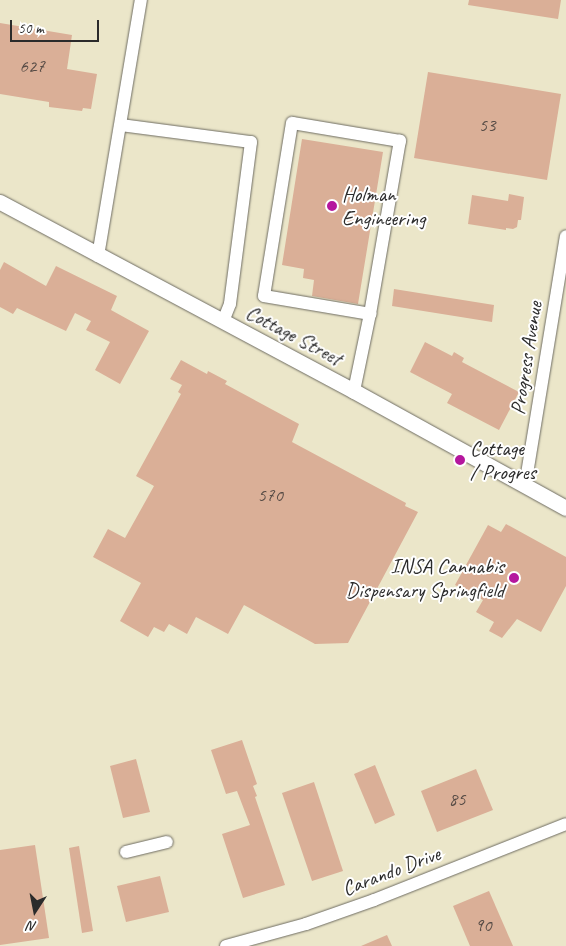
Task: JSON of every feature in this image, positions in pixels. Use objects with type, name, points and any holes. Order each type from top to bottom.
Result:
[{"type":"main road","name":"Cottage Street","points":[[0,202],[354,391],[566,508]]},
{"type":"street","points":[[98,256],[141,0]]},
{"type":"street","points":[[354,391],[370,314],[400,141],[292,123],[264,296],[370,314]]},
{"type":"street","points":[[121,125],[252,142],[230,304],[222,321]]},
{"type":"street","name":"Progress Avenue","points":[[525,486],[566,236]]},
{"type":"street","name":"Carando Drive","points":[[226,946],[306,924],[374,900],[566,824]]},
{"type":"street","points":[[126,852],[167,842]]},
{"type":"building","points":[[469,0],[561,0],[558,19],[468,5]]},
{"type":"building","points":[[0,23],[72,35],[67,69],[97,74],[91,109],[83,108],[82,111],[49,107],[49,102],[0,94]]},
{"type":"building","points":[[428,72],[561,94],[547,180],[414,158]]},
{"type":"building","name":"Holman Engineering","points":[[302,139],[383,152],[358,304],[312,296],[314,280],[303,278],[304,269],[282,265]]},
{"type":"building","points":[[509,194],[524,197],[521,220],[518,220],[517,227],[513,229],[506,228],[506,230],[468,224],[472,195],[508,201]]},
{"type":"building","points":[[4,262],[46,286],[56,266],[117,296],[111,310],[149,331],[120,384],[95,370],[110,342],[86,330],[91,321],[75,313],[66,331],[17,308],[13,314],[0,307],[0,270]]},
{"type":"building","points":[[394,289],[494,305],[492,322],[392,306]]},
{"type":"building","points":[[425,342],[452,356],[454,352],[464,358],[462,362],[519,392],[499,430],[447,403],[452,394],[410,372]]},
{"type":"building","points":[[181,360],[207,374],[208,371],[227,381],[225,384],[299,424],[292,442],[406,503],[405,506],[418,512],[348,643],[315,644],[244,605],[228,634],[196,617],[187,634],[169,624],[164,632],[154,627],[148,637],[120,621],[141,583],[93,557],[108,529],[125,538],[154,486],[136,476],[181,394],[178,392],[182,385],[170,379]]},
{"type":"building","points":[[506,524],[566,557],[566,586],[541,632],[517,619],[502,638],[489,631],[494,622],[476,612],[483,600],[455,585],[488,525],[501,532]]},
{"type":"building","points":[[242,740],[257,784],[253,786],[257,796],[255,797],[285,885],[243,898],[222,834],[250,825],[237,791],[226,794],[211,750]]},
{"type":"building","points":[[136,759],[150,812],[123,818],[110,766]]},
{"type":"building","points":[[375,765],[395,815],[375,824],[354,774]]},
{"type":"building","points":[[476,769],[493,810],[437,832],[421,791]]},
{"type":"building","points":[[314,782],[343,871],[312,881],[282,793]]},
{"type":"building","points":[[35,845],[49,938],[0,945],[0,850]]},
{"type":"building","points":[[79,846],[93,931],[82,933],[69,848]]},
{"type":"building","points":[[160,876],[169,912],[126,922],[117,886]]},
{"type":"building","points":[[489,891],[513,946],[470,946],[453,906]]},
{"type":"building","points":[[387,935],[392,946],[361,946]]},
{"type":"place","name":"Holman Engineering","points":[[332,206]]},
{"type":"place","name":"Cottage / Progres","points":[[460,460]]},
{"type":"place","name":"INSA Cannabis Dispensary Springfield","points":[[514,578]]}]
